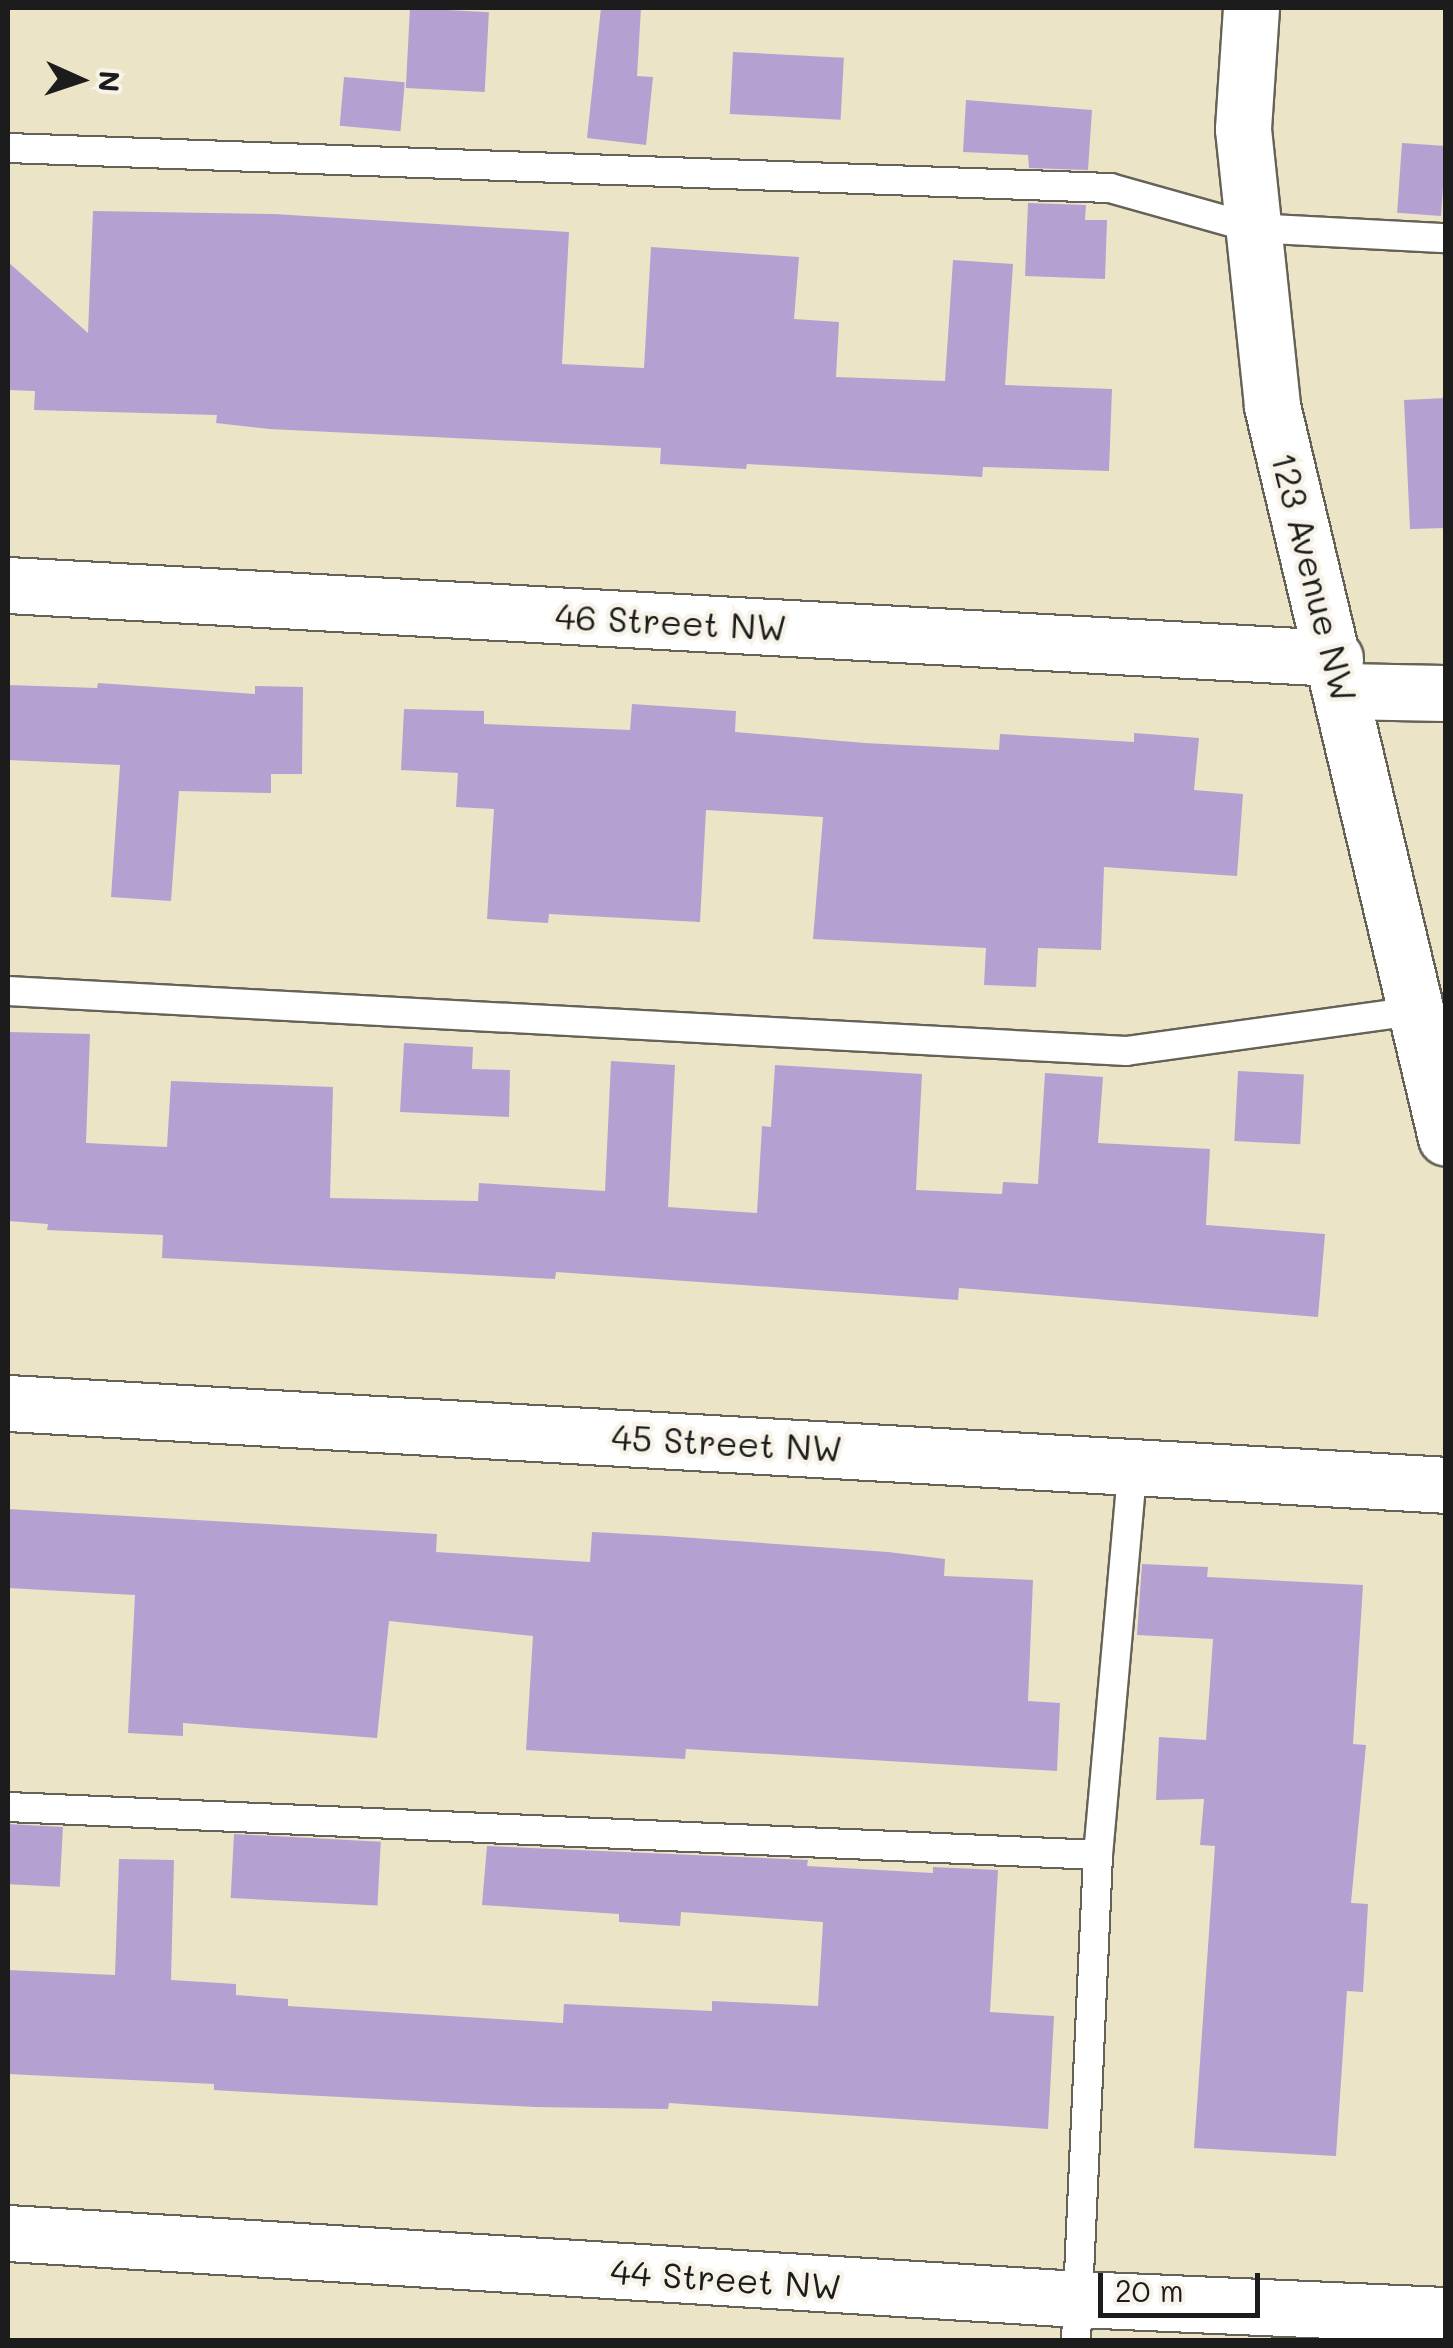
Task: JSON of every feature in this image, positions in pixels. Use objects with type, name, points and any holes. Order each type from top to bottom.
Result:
[{"type":"street","name":"123 Avenue NW","points":[[1251,8],[1242,129],[1272,406],[1340,674],[1414,1010],[1439,1069],[1446,1138]]},
{"type":"street","name":"46 Street NW","points":[[8,584],[1340,674],[1446,692]]},
{"type":"street","name":"45 Street NW","points":[[8,1403],[1446,1484]]},
{"type":"street","name":"44 Street NW","points":[[8,2233],[1077,2320],[1446,2315]]},
{"type":"lane","points":[[8,148],[1110,188],[1252,228],[1446,238]]},
{"type":"lane","points":[[8,991],[1126,1051],[1414,1010]]},
{"type":"lane","points":[[1077,2320],[1098,1854],[1133,1464]]},
{"type":"lane","points":[[8,1807],[1098,1854]]},
{"type":"building","points":[[410,8],[489,12],[485,92],[406,88]]},
{"type":"building","points":[[601,8],[641,8],[637,76],[653,77],[646,145],[587,138]]},
{"type":"building","points":[[733,52],[844,58],[841,120],[730,114]]},
{"type":"building","points":[[344,77],[405,82],[400,131],[340,126]]},
{"type":"building","points":[[966,100],[1092,110],[1088,170],[1029,168],[1028,155],[963,152]]},
{"type":"building","points":[[1402,143],[1446,146],[1441,216],[1397,213]]},
{"type":"building","points":[[1028,203],[1086,205],[1085,220],[1107,220],[1105,279],[1025,276]]},
{"type":"building","points":[[93,211],[274,214],[569,232],[562,364],[644,368],[651,247],[799,257],[794,319],[839,322],[836,377],[945,381],[953,260],[1013,264],[1005,385],[1112,389],[1109,471],[983,467],[982,477],[747,464],[746,469],[660,464],[661,448],[269,429],[216,423],[217,415],[34,410],[35,391],[8,390],[8,262],[88,333]]},
{"type":"building","points":[[1446,398],[1446,528],[1410,529],[1404,400]]},
{"type":"building","points":[[98,683],[255,694],[255,686],[303,687],[302,774],[271,774],[271,793],[179,791],[171,901],[111,897],[120,765],[8,760],[8,685],[97,688]]},
{"type":"building","points":[[632,704],[736,711],[735,732],[865,743],[999,750],[1000,734],[1134,742],[1134,733],[1199,738],[1194,790],[1243,794],[1237,876],[1104,867],[1101,950],[1038,948],[1036,987],[984,985],[986,948],[813,939],[823,817],[706,810],[700,922],[549,914],[548,923],[487,919],[494,809],[456,807],[458,773],[401,770],[404,709],[484,711],[484,724],[630,730]]},
{"type":"building","points":[[8,1032],[90,1034],[86,1143],[167,1147],[171,1081],[333,1087],[330,1198],[478,1201],[479,1183],[605,1191],[611,1061],[675,1065],[668,1207],[757,1213],[762,1126],[771,1127],[775,1065],[922,1074],[916,1190],[1002,1194],[1003,1182],[1038,1184],[1045,1073],[1103,1077],[1098,1143],[1210,1149],[1206,1225],[1325,1234],[1318,1317],[959,1288],[958,1300],[556,1272],[555,1279],[162,1258],[163,1235],[47,1230],[48,1224],[8,1221]]},
{"type":"building","points":[[404,1043],[473,1047],[472,1069],[510,1070],[509,1117],[400,1112]]},
{"type":"building","points":[[1238,1071],[1304,1074],[1300,1144],[1234,1141]]},
{"type":"building","points":[[8,1509],[437,1534],[436,1552],[590,1562],[592,1532],[666,1536],[888,1552],[945,1559],[944,1576],[1033,1580],[1028,1701],[1060,1703],[1057,1771],[686,1749],[685,1759],[526,1750],[533,1636],[389,1621],[377,1738],[183,1723],[183,1736],[128,1733],[135,1595],[8,1588]]},
{"type":"building","points":[[1142,1564],[1208,1567],[1207,1577],[1363,1585],[1353,1744],[1366,1745],[1351,1903],[1368,1904],[1363,1992],[1347,1991],[1336,2156],[1194,2148],[1215,1846],[1200,1845],[1204,1799],[1156,1800],[1159,1737],[1206,1740],[1213,1639],[1137,1635]]},
{"type":"building","points":[[8,1824],[63,1827],[60,1887],[8,1884]]},
{"type":"building","points":[[234,1834],[381,1842],[377,1906],[231,1898]]},
{"type":"building","points":[[487,1846],[808,1860],[807,1866],[933,1873],[933,1867],[998,1870],[990,2012],[1054,2016],[1048,2129],[669,2103],[668,2109],[535,2107],[214,2090],[214,2084],[8,2074],[8,1970],[115,1975],[119,1859],[174,1860],[171,1980],[236,1984],[236,1995],[288,1999],[288,2006],[563,2023],[564,2004],[712,2011],[712,2001],[818,2006],[823,1922],[681,1912],[680,1926],[619,1922],[619,1914],[482,1905]]}]
